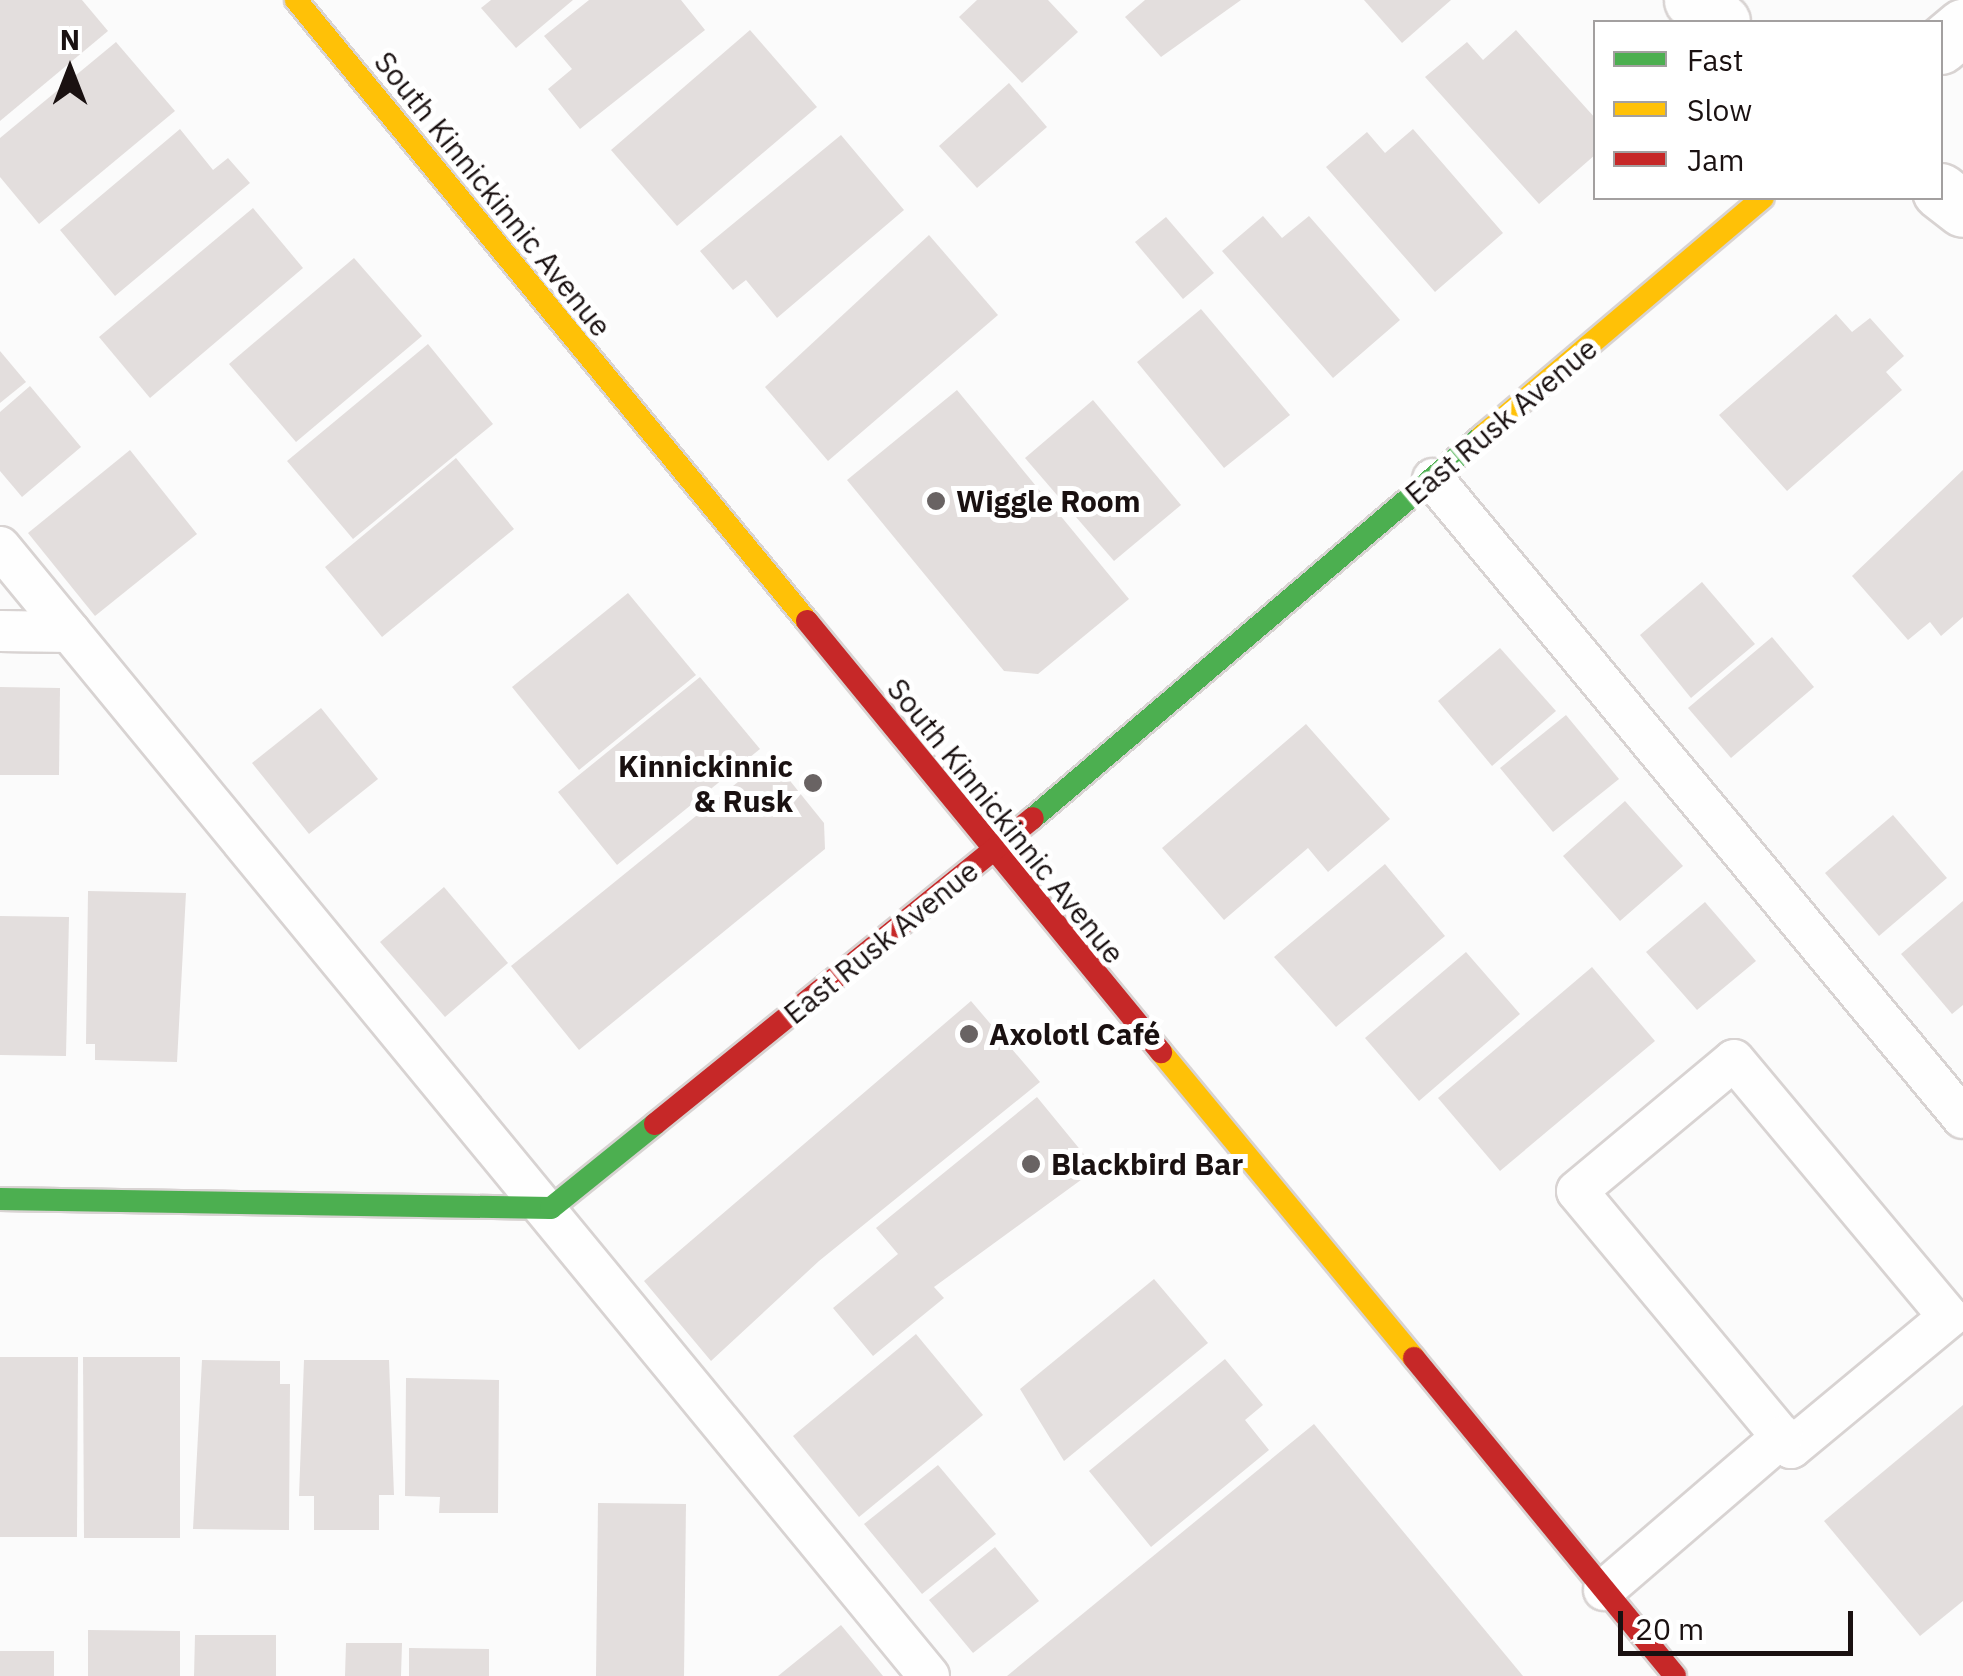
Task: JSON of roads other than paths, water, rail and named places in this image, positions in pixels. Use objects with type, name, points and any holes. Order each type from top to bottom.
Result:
[{"type":"main road","name":"South Kinnickinnic Avenue","points":[[296,0],[1674,1676]]},
{"type":"main road","name":"East Rusk Avenue","points":[[550,1208],[993,852],[1761,200]]},
{"type":"main road","points":[[0,1199],[550,1208]]},
{"type":"street","points":[[1692,0],[1719,20]]},
{"type":"street","points":[[1943,44],[1963,27]]},
{"type":"lane","points":[[1433,479],[1963,1118]]},
{"type":"lane","points":[[0,547],[550,1208],[929,1676]]},
{"type":"lane","points":[[0,632],[70,632]]},
{"type":"lane","points":[[1734,1060],[1949,1317],[1792,1448],[1783,1436],[1577,1191],[1734,1060]]},
{"type":"lane","points":[[1604,1590],[1783,1436]]},
{"type":"place","name":"Wiggle Room","points":[[936,501]]},
{"type":"place","name":"Kinnickinnic & Rusk","points":[[813,783]]},
{"type":"place","name":"Axolotl Café","points":[[969,1034]]},
{"type":"place","name":"Blackbird Bar","points":[[1031,1164]]}]
